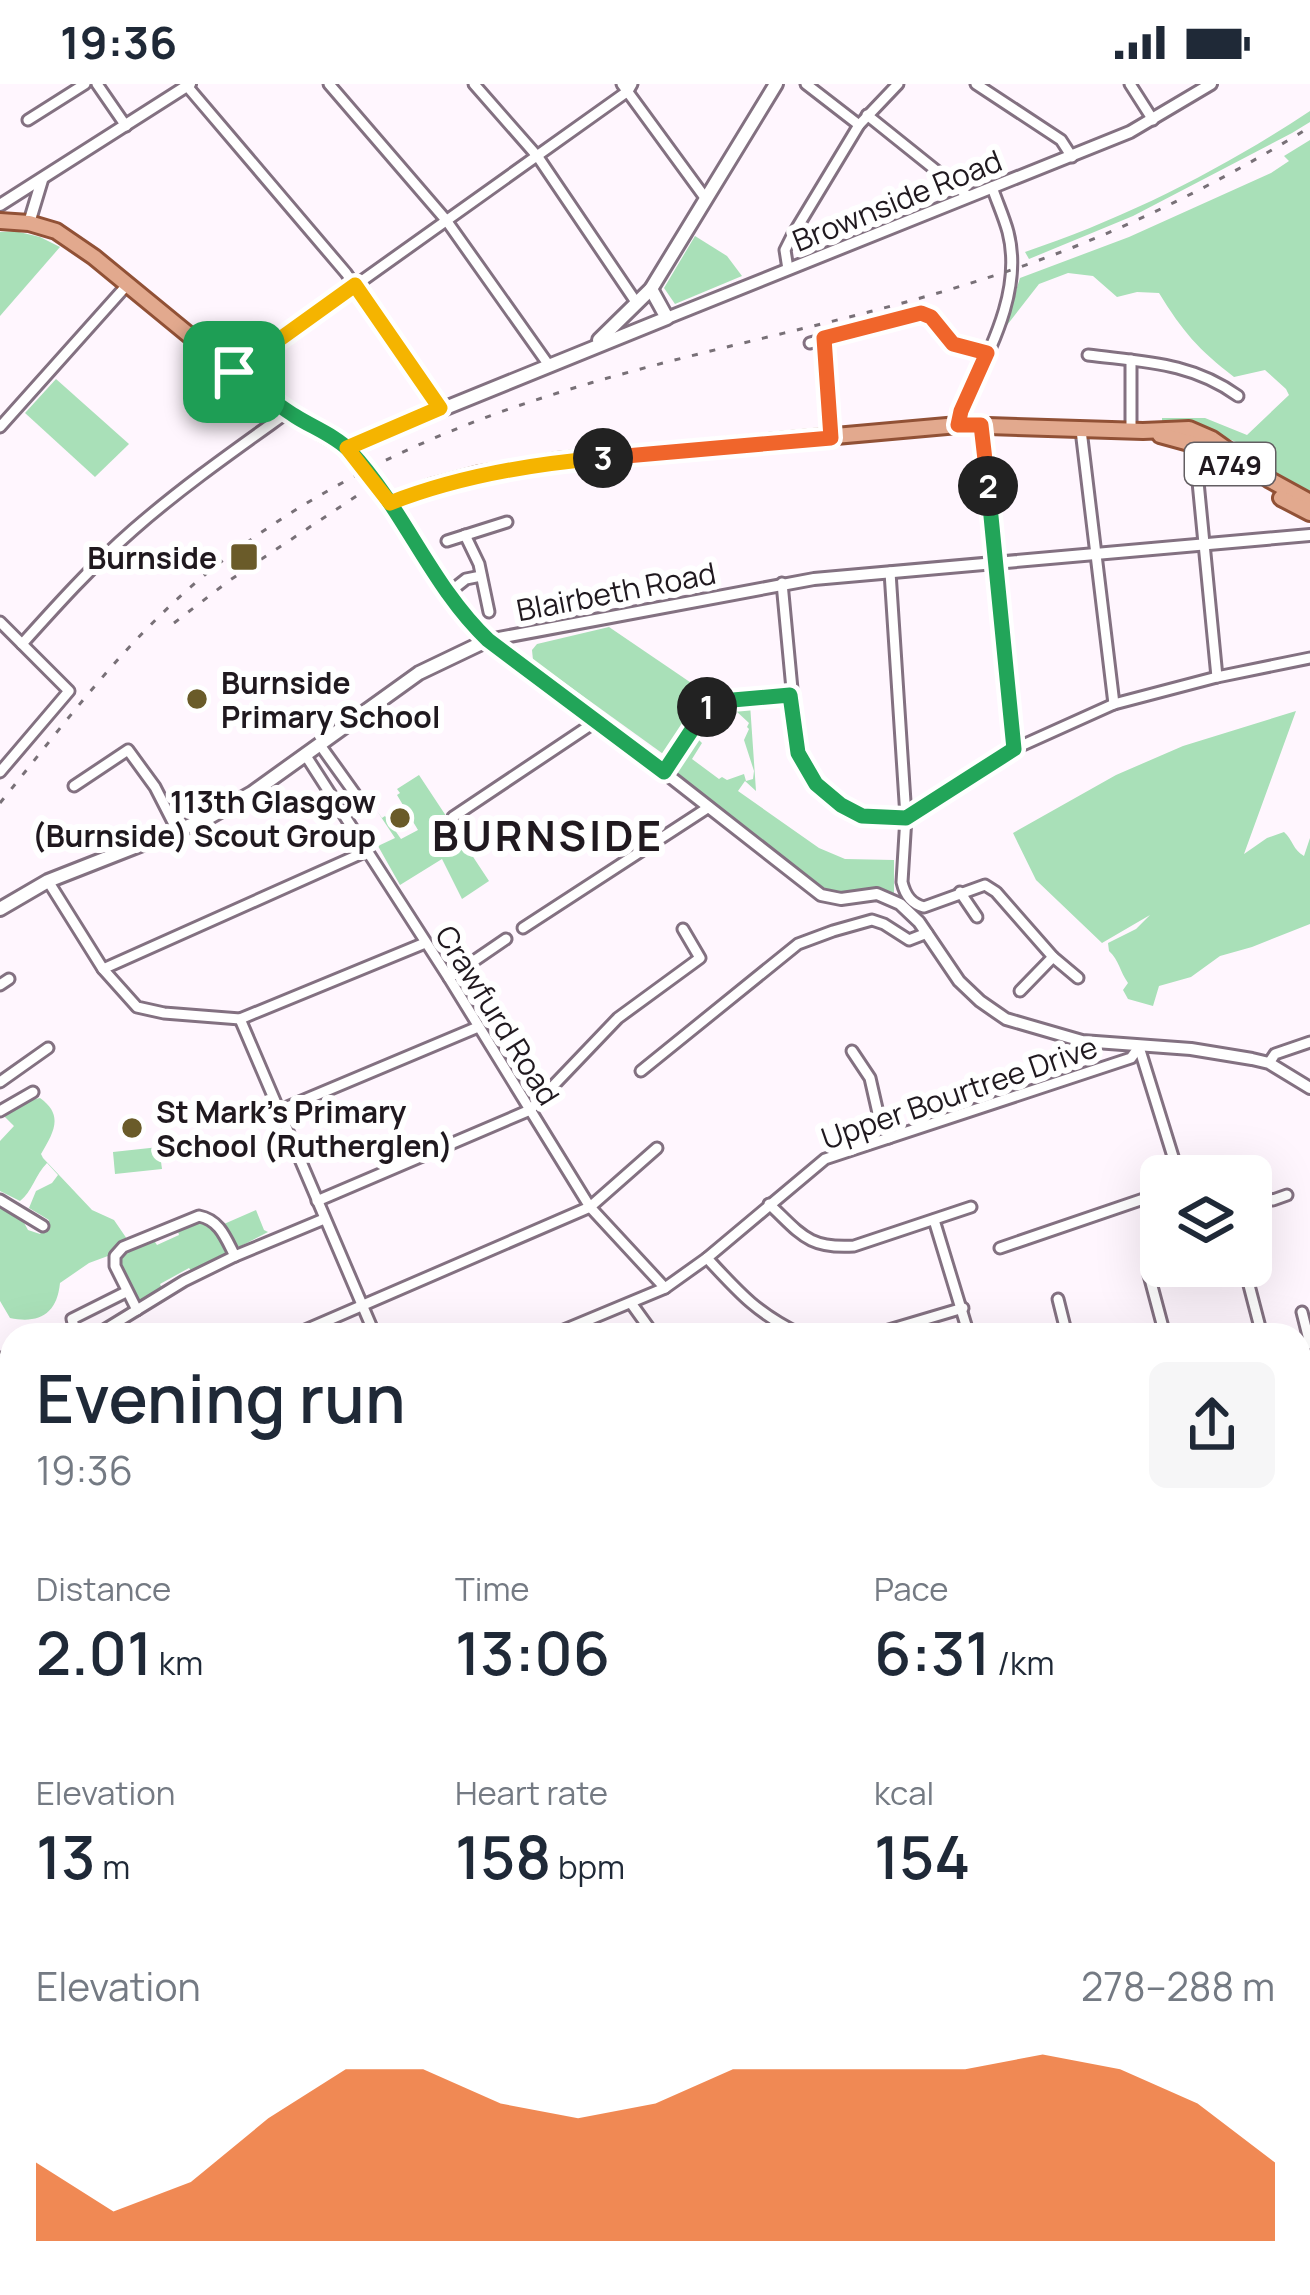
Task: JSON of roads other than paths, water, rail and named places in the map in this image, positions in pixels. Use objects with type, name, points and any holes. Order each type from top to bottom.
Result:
[{"type":"main road","points":[[594,346],[651,289],[776,84]]},
{"type":"main road","points":[[0,221],[56,231],[234,372],[347,448],[390,503],[446,594],[488,640]]},
{"type":"main road","points":[[651,289],[667,318]]},
{"type":"main road","name":"Brownside Road","points":[[347,448],[667,318]]},
{"type":"main road","name":"A749","points":[[390,503],[431,487],[557,461],[958,425],[1178,428],[1206,435],[1310,502]]},
{"type":"main road","name":"A749","points":[[1137,431],[1204,447],[1310,513]]},
{"type":"main road","name":"Blairbeth Road","points":[[0,909],[48,881],[206,819],[306,756],[419,673],[488,640]]},
{"type":"street","points":[[28,120],[85,84]]},
{"type":"street","points":[[97,84],[126,126]]},
{"type":"street","points":[[329,84],[446,220],[548,364]]},
{"type":"street","points":[[475,84],[538,157],[636,302]]},
{"type":"street","points":[[806,84],[968,196]]},
{"type":"street","points":[[788,269],[785,250],[791,236],[863,120],[898,84]]},
{"type":"street","points":[[976,84],[1061,140],[1072,157]]},
{"type":"street","points":[[1130,84],[1154,120]]},
{"type":"street","name":"Brownside Road","points":[[667,318],[1072,157],[1154,120],[1211,84]]},
{"type":"street","points":[[0,205],[189,85],[355,285],[440,408]]},
{"type":"street","points":[[234,372],[538,157],[627,86],[706,199]]},
{"type":"street","points":[[29,223],[42,180]]},
{"type":"street","points":[[958,425],[1011,282],[1008,231],[992,187]]},
{"type":"street","points":[[0,428],[127,285]]},
{"type":"street","points":[[809,343],[921,313],[931,317],[953,344],[987,353]]},
{"type":"street","points":[[824,338],[831,438]]},
{"type":"street","points":[[1088,355],[1191,370],[1238,396]]},
{"type":"street","points":[[1131,361],[1137,431]]},
{"type":"street","points":[[22,644],[130,533],[288,412]]},
{"type":"street","points":[[981,425],[1014,749]]},
{"type":"street","points":[[1081,430],[1114,704]]},
{"type":"street","points":[[1195,451],[1217,677]]},
{"type":"street","points":[[447,541],[507,522]]},
{"type":"street","points":[[465,535],[479,564],[489,612]]},
{"type":"street","name":"Blairbeth Road","points":[[488,640],[782,583],[1309,537]]},
{"type":"street","points":[[890,572],[906,818],[902,882],[908,896],[924,907],[985,885],[1078,977]]},
{"type":"street","points":[[446,594],[466,579],[481,576]]},
{"type":"street","points":[[782,583],[798,753],[816,784],[862,816],[906,818],[1014,749],[1114,704],[1310,658]]},
{"type":"street","points":[[0,622],[69,691],[0,772]]},
{"type":"street","points":[[488,640],[821,895],[841,899],[878,894],[912,915],[959,981],[1006,1019],[1082,1042],[1223,1053],[1269,1063],[1310,1088]]},
{"type":"street","points":[[664,772],[710,702],[790,695]]},
{"type":"street","points":[[453,817],[596,722]]},
{"type":"street","points":[[320,745],[363,806]]},
{"type":"street","points":[[74,786],[128,750],[155,787],[177,830]]},
{"type":"street","name":"Crawfurd Road","points":[[306,756],[590,1207],[665,1288]]},
{"type":"street","points":[[523,928],[709,807]]},
{"type":"street","points":[[103,969],[367,851]]},
{"type":"street","points":[[48,881],[103,969],[137,1007],[164,1012],[240,1019],[424,943]]},
{"type":"street","points":[[960,892],[977,917]]},
{"type":"street","points":[[641,1071],[798,944],[872,920],[904,939],[927,934]]},
{"type":"street","points":[[317,1201],[530,1110],[618,1018],[700,958],[683,929]]},
{"type":"street","points":[[449,978],[506,939]]},
{"type":"street","points":[[1020,991],[1053,957]]},
{"type":"street","points":[[240,1019],[370,1323]]},
{"type":"street","points":[[278,1111],[478,1027]]},
{"type":"street","points":[[1269,1063],[1275,1054],[1310,1042]]},
{"type":"street","points":[[1139,1047],[1172,1155]]},
{"type":"street","name":"Upper Bourtree Drive","points":[[582,1323],[665,1288],[825,1159],[1131,1058],[1139,1047]]},
{"type":"street","points":[[0,1082],[48,1048]]},
{"type":"street","points":[[852,1051],[870,1078],[889,1138]]},
{"type":"street","points":[[0,1111],[33,1092]]},
{"type":"street","points":[[324,1323],[590,1207],[657,1148]]},
{"type":"street","points":[[1272,1200],[1287,1196]]},
{"type":"street","points":[[0,1200],[43,1226]]},
{"type":"street","points":[[1000,1248],[1140,1200]]},
{"type":"street","points":[[769,1204],[803,1236],[820,1246],[834,1247],[854,1246],[971,1208]]},
{"type":"street","points":[[137,1310],[115,1266],[116,1253],[123,1247],[195,1217],[216,1224],[235,1256]]},
{"type":"street","points":[[116,1323],[184,1281],[323,1219]]},
{"type":"street","points":[[934,1220],[966,1323]]},
{"type":"street","points":[[707,1258],[747,1302],[778,1323]]},
{"type":"street","points":[[1152,1287],[1162,1323]]},
{"type":"street","points":[[1249,1287],[1259,1323]]},
{"type":"street","points":[[73,1323],[72,1319],[126,1292]]},
{"type":"street","points":[[1058,1299],[1063,1323]]},
{"type":"street","points":[[631,1303],[645,1323]]},
{"type":"street","points":[[912,1323],[962,1308]]},
{"type":"street","points":[[1301,1312],[1304,1323]]},
{"type":"railway","points":[[0,803],[112,666],[172,604],[242,546],[349,479],[425,442],[542,398],[942,292],[1080,245],[1159,210],[1310,127]]},
{"type":"railway","points":[[174,623],[361,493]]},
{"type":"place","name":"Burnside","points":[[244,557]]},
{"type":"place","name":"Burnside Primary School","points":[[197,699]]},
{"type":"place","name":"113th Glasgow (Burnside) Scout Group","points":[[400,818]]},
{"type":"place","name":"St Mark's Primary School (Rutherglen)","points":[[132,1128]]},
{"type":"district","name":"BURNSIDE","points":[[548,835]]}]
